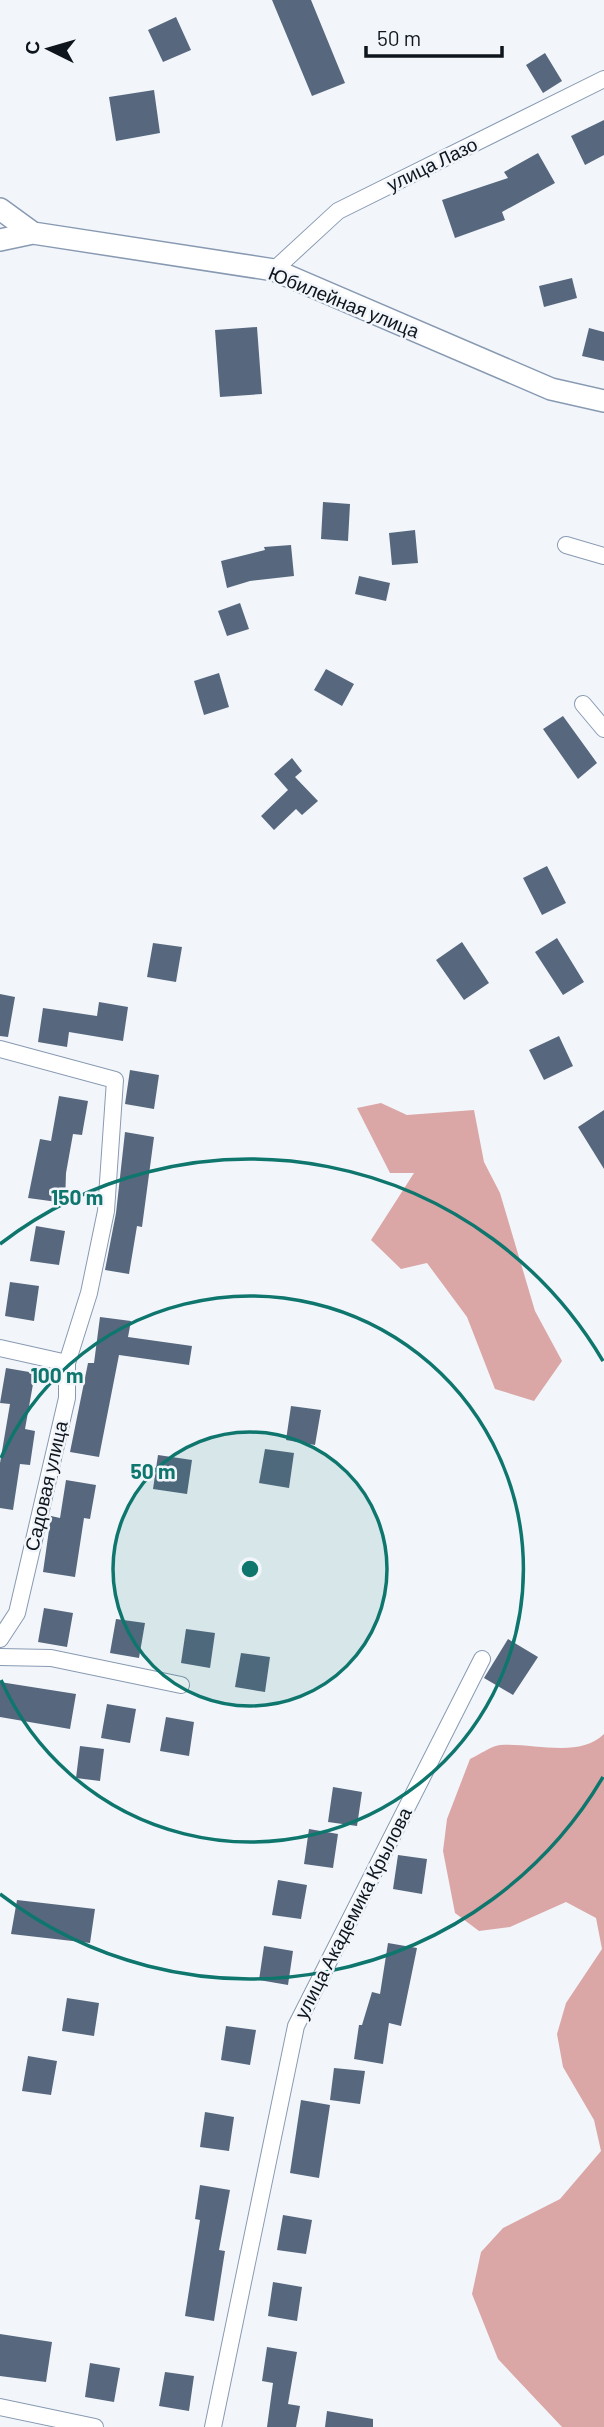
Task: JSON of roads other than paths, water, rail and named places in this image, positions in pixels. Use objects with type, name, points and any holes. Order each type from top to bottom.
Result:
[{"type":"street","name":"улица Лазо","points":[[274,270],[338,211],[604,79]]},
{"type":"street","points":[[0,209],[33,233]]},
{"type":"street","name":"Юбилейная улица","points":[[33,233],[274,270],[551,389],[604,401]]},
{"type":"street","points":[[0,240],[33,233]]},
{"type":"street","points":[[566,545],[604,556]]},
{"type":"street","points":[[583,704],[604,729]]},
{"type":"street","name":"Садовая улица","points":[[0,1049],[115,1080],[106,1211],[89,1293],[67,1363],[67,1398],[17,1612],[0,1639]]},
{"type":"street","points":[[0,1349],[67,1363]]},
{"type":"street","points":[[0,1657],[51,1658],[181,1685]]},
{"type":"street","name":"улица Академика Крылова","points":[[213,2427],[296,2026],[482,1658]]},
{"type":"street","points":[[0,2407],[95,2427]]}]
